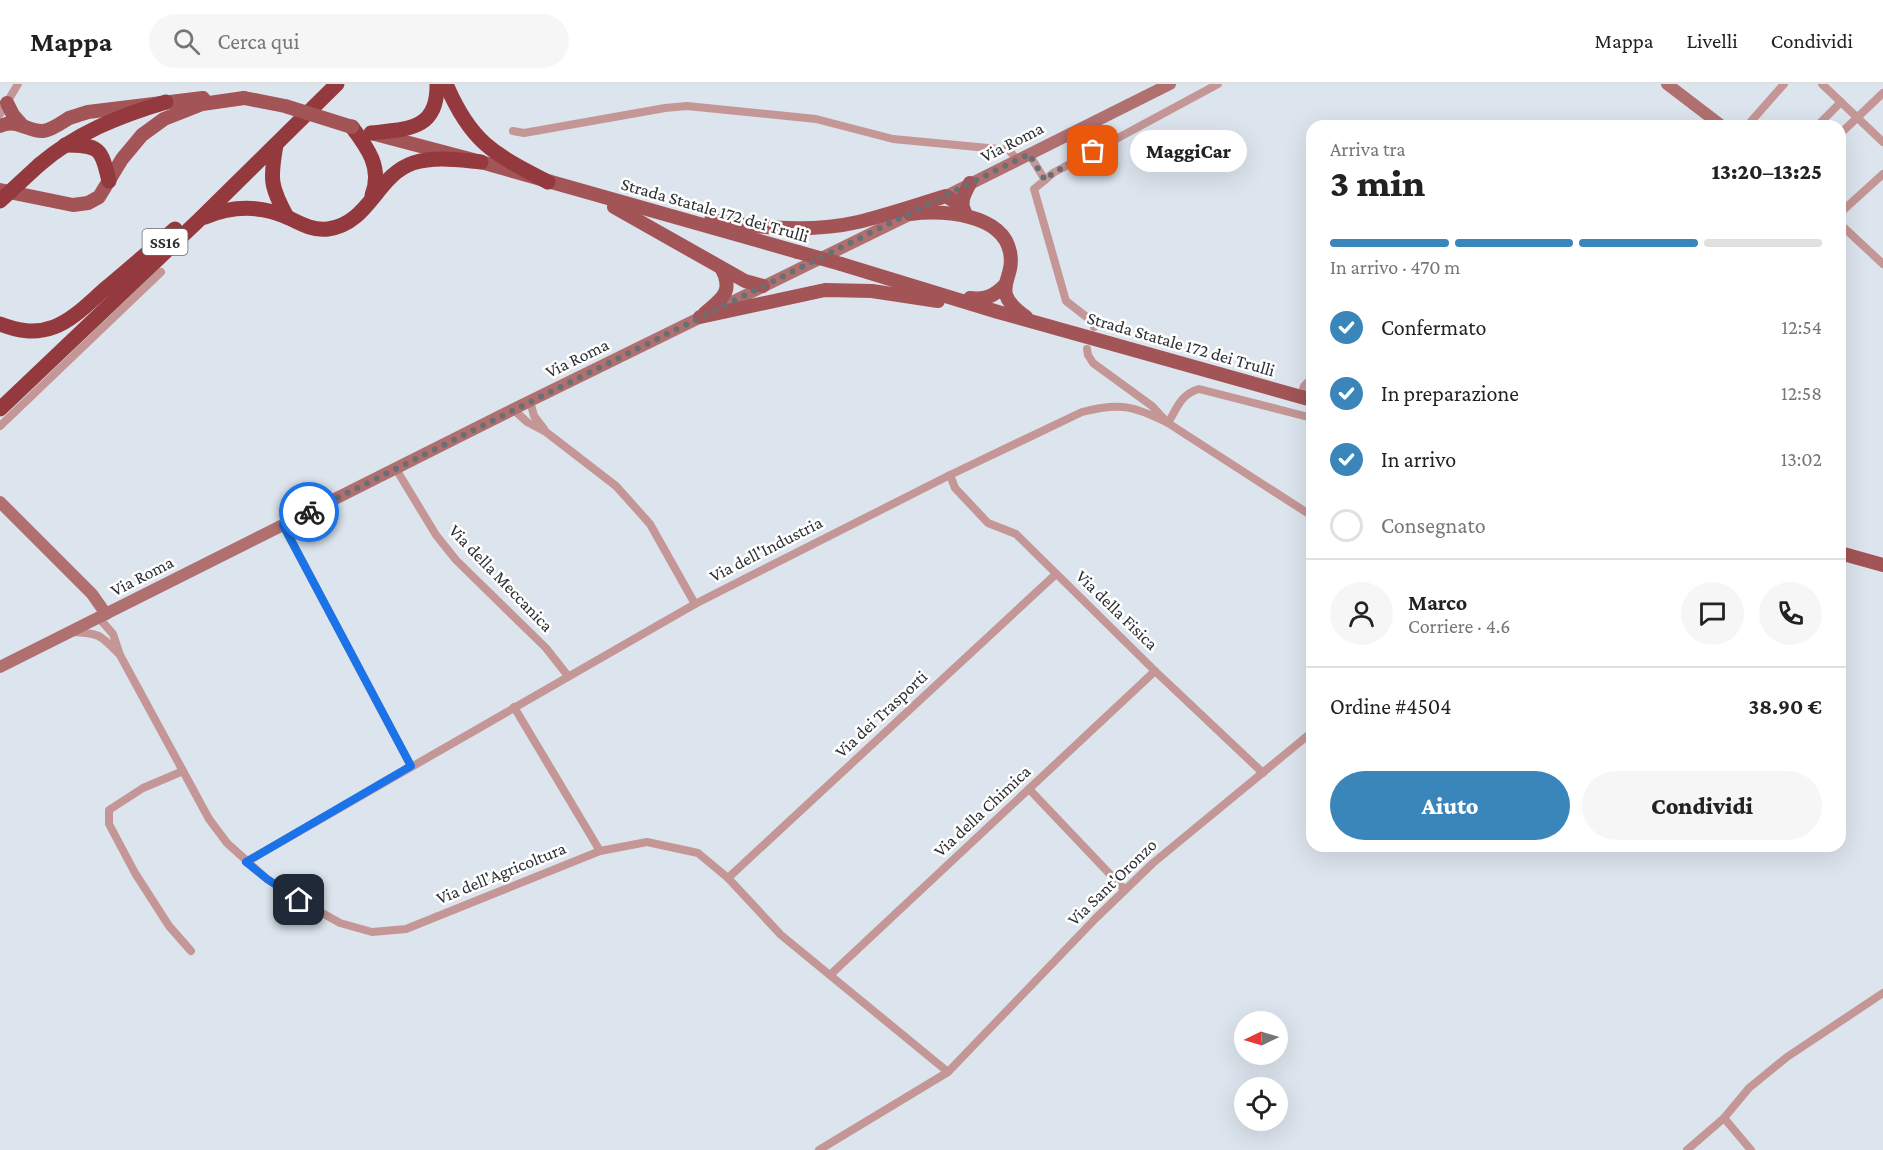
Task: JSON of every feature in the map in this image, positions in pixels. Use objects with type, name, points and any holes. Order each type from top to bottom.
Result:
[{"type":"highway","name":"SS16","points":[[0,398],[210,200],[328,84]]},
{"type":"highway","name":"SS16","points":[[0,409],[200,219],[337,84]]},
{"type":"highway","points":[[371,133],[417,126],[430,116],[437,99],[437,84]]},
{"type":"highway","points":[[446,84],[455,105],[482,143],[505,159],[548,182]]},
{"type":"highway","points":[[0,192],[91,129],[126,114],[166,102]]},
{"type":"highway","points":[[352,127],[368,148],[376,169],[376,185],[369,203]]},
{"type":"highway","points":[[65,145],[86,145],[98,150],[104,160],[109,181]]},
{"type":"highway","points":[[276,145],[271,173],[275,195],[287,217]]},
{"type":"highway","points":[[200,219],[219,211],[258,207],[311,228],[328,229],[345,224],[359,214],[389,177],[412,163],[439,159],[481,162]]},
{"type":"highway","points":[[0,324],[15,330],[32,332],[64,322],[86,306],[210,200]]},
{"type":"main road","points":[[4,108],[21,124],[42,131],[88,112],[220,96],[244,98]]},
{"type":"main road","points":[[0,192],[73,205],[88,203],[99,197],[122,159],[142,135],[164,118],[202,104],[244,98]]},
{"type":"main road","name":"Strada Statale 172 dei Trulli","points":[[244,98],[285,106],[371,133],[481,162],[841,264],[998,312],[1306,398]]},
{"type":"main road","points":[[0,126],[21,124]]},
{"type":"main road","points":[[967,214],[962,199],[970,183]]},
{"type":"main road","points":[[585,192],[629,214],[722,269],[745,281],[763,286]]},
{"type":"main road","points":[[644,209],[722,222],[783,228],[820,227],[855,223],[946,196],[967,214]]},
{"type":"main road","points":[[910,214],[932,212],[967,214],[997,229],[1006,239],[1011,253],[1005,285],[1007,296],[1013,307],[1033,321]]},
{"type":"main road","points":[[700,317],[723,297],[727,288],[727,279],[722,269]]},
{"type":"main road","points":[[949,297],[984,299],[997,294],[1005,285]]},
{"type":"main road","points":[[700,317],[825,290],[872,291],[998,312]]},
{"type":"main road","points":[[1846,555],[1883,565]]},
{"type":"street","points":[[4,108],[18,84]]},
{"type":"street","name":"Via Roma","points":[[0,667],[1170,84]]},
{"type":"street","points":[[1094,327],[1093,322],[1066,301],[1034,189],[1053,173],[1218,84]]},
{"type":"street","points":[[1752,120],[1784,84]]},
{"type":"street","points":[[1822,84],[1883,142]]},
{"type":"street","points":[[1671,86],[1714,120]]},
{"type":"street","points":[[1846,129],[1883,93]]},
{"type":"street","points":[[1823,120],[1841,102]]},
{"type":"street","points":[[513,131],[524,133],[687,106],[816,119],[893,139],[1009,150],[1023,157],[1045,180]]},
{"type":"street","points":[[1846,208],[1883,174]]},
{"type":"street","points":[[1846,230],[1883,264]]},
{"type":"street","points":[[0,426],[161,272]]},
{"type":"street","points":[[1088,349],[1088,355],[1094,363],[1152,406],[1168,423],[1183,397],[1199,389],[1306,416]]},
{"type":"street","points":[[1124,406],[1132,391]]},
{"type":"street","points":[[530,401],[534,416],[546,432]]},
{"type":"street","name":"Via dell'Industria","points":[[246,862],[695,604],[950,475],[1082,412],[1102,407],[1124,406],[1144,411],[1168,423],[1306,512]]},
{"type":"street","points":[[514,410],[527,422],[546,432],[616,486],[650,524],[695,604]]},
{"type":"street","name":"Via della Meccanica","points":[[396,469],[436,535],[456,560],[546,648],[568,676]]},
{"type":"street","name":"Via della Fisica","points":[[950,475],[955,488],[988,523],[1016,534],[1263,773]]},
{"type":"street","points":[[0,502],[92,594],[107,614],[98,628],[101,636]]},
{"type":"street","points":[[283,525],[411,766]]},
{"type":"street","name":"Via dei Trasporti","points":[[728,878],[1056,574]]},
{"type":"street","name":"Via dell'Agricoltura","points":[[107,614],[113,634]]},
{"type":"street","name":"Via dell'Agricoltura","points":[[107,614],[120,655],[209,819],[227,843],[267,879],[339,922],[372,932],[406,929],[600,851],[647,842],[699,853],[728,878],[781,935],[948,1072]]},
{"type":"street","points":[[71,632],[101,636]]},
{"type":"street","name":"Via dell'Agricoltura","points":[[101,636],[120,655]]},
{"type":"street","name":"Via della Chimica","points":[[830,975],[1155,671]]},
{"type":"street","points":[[514,706],[600,851]]},
{"type":"street","name":"Via Sant'Oronzo","points":[[819,1150],[948,1072],[1125,890],[1306,737]]},
{"type":"street","points":[[183,771],[143,788],[109,810],[110,824],[135,873],[169,926],[191,951]]},
{"type":"street","points":[[1029,789],[1125,890]]},
{"type":"street","points":[[1687,1150],[1724,1118],[1749,1088],[1787,1057],[1883,993]]},
{"type":"street","points":[[1724,1118],[1751,1150]]},
{"type":"way so far","points":[[309,512],[1029,154],[1045,180],[1053,173],[1093,151]]},
{"type":"place","name":"MaggiCar","points":[[1093,151]]},
{"type":"route","points":[[299,900],[246,862],[411,766],[283,525],[309,512]]}]
